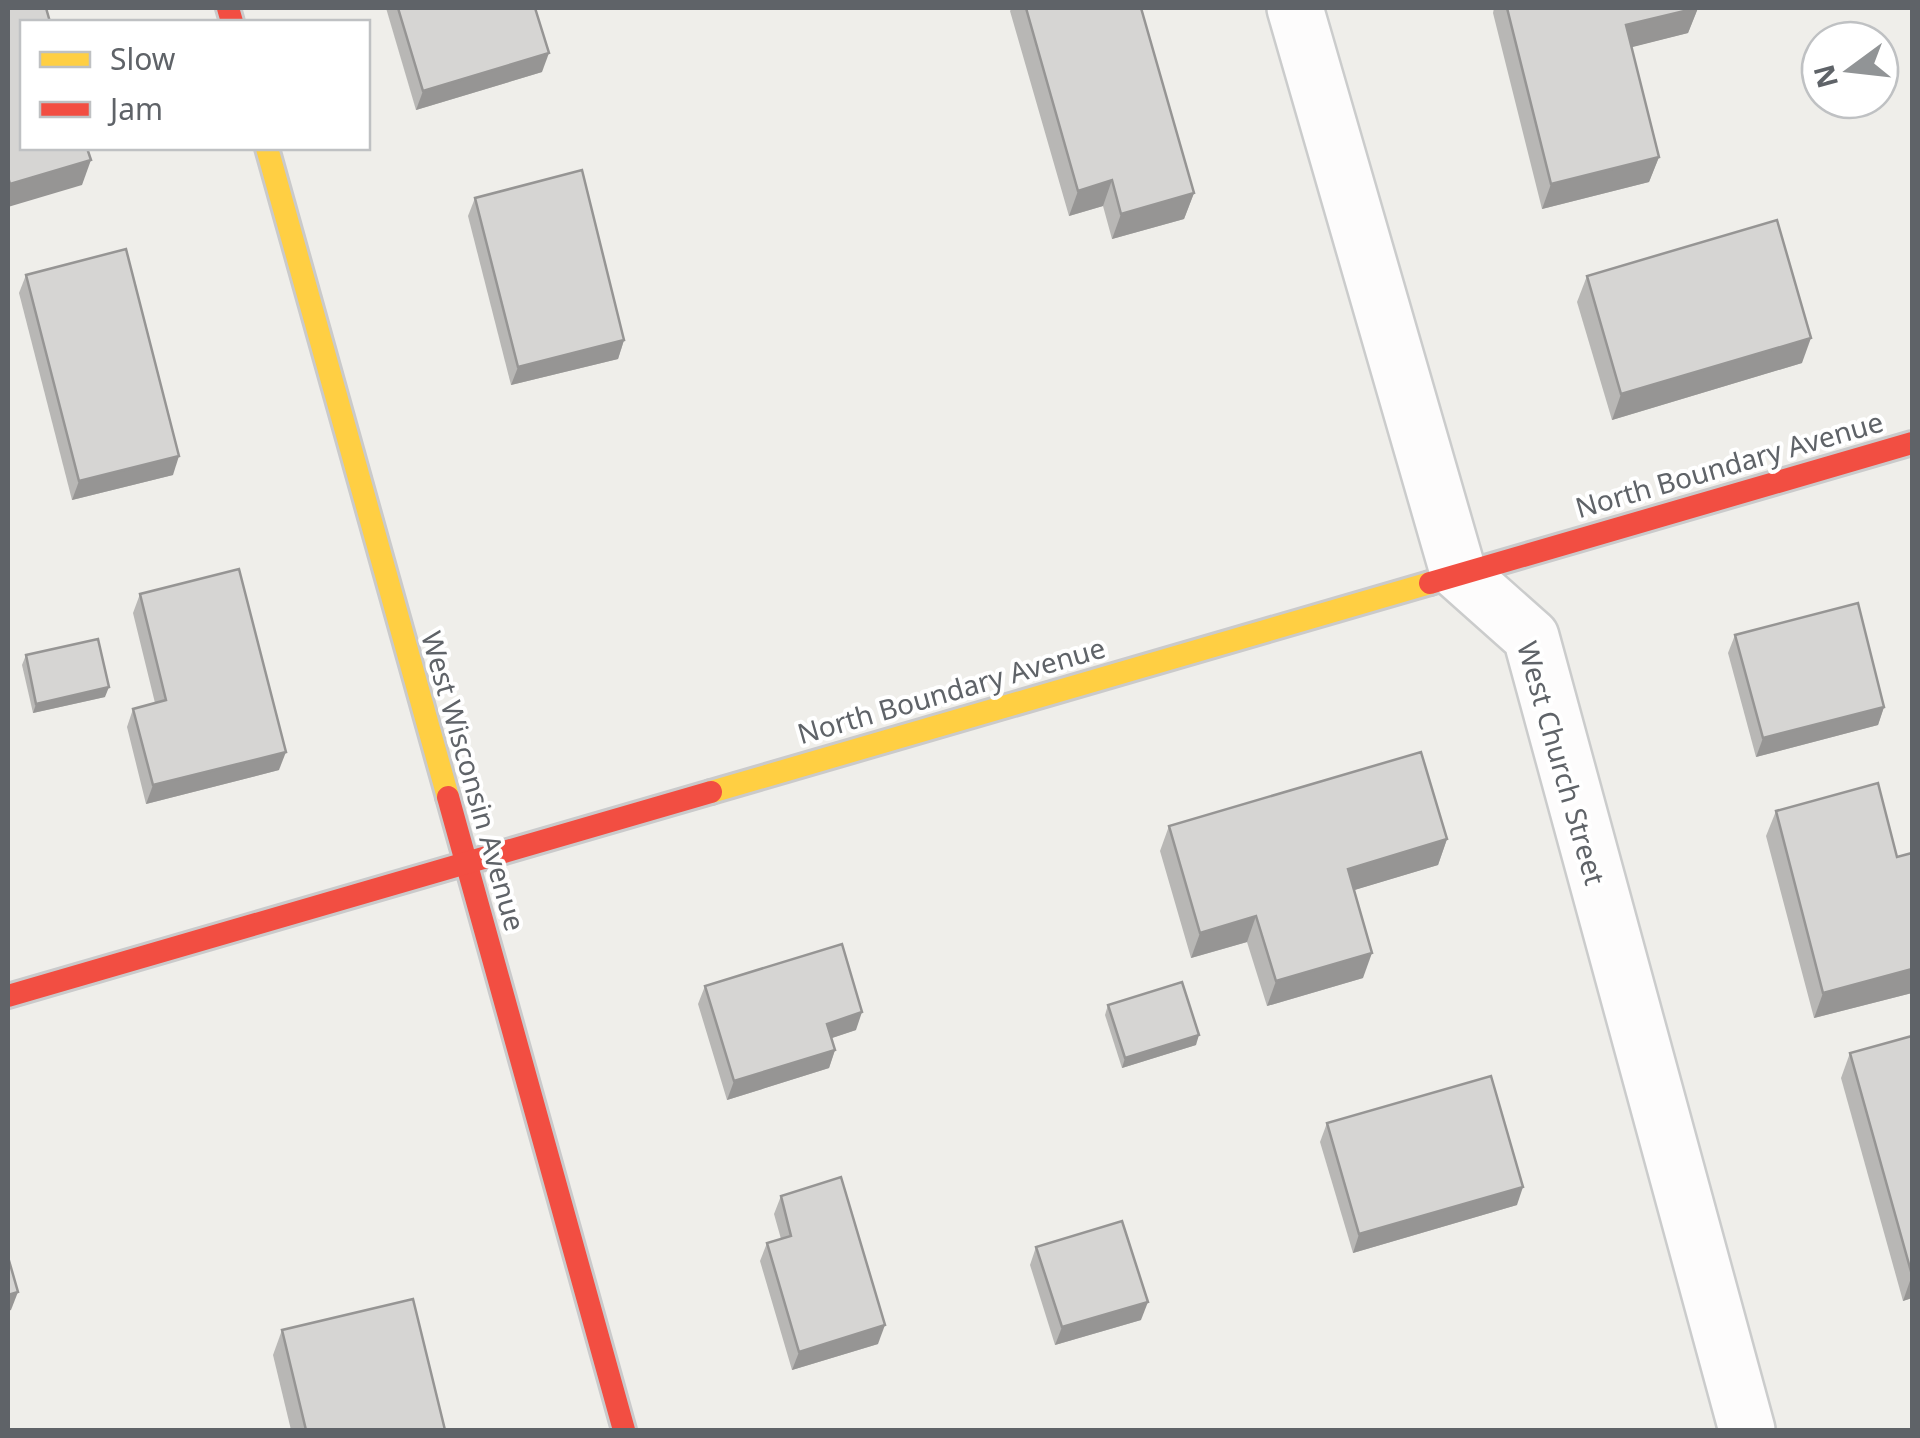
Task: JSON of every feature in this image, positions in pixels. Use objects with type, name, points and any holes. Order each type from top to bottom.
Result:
[{"type":"street","points":[[1295,8],[1458,572]]},
{"type":"street","name":"West Wisconsin Avenue","points":[[267,150],[624,1430]]},
{"type":"street","name":"North Boundary Avenue","points":[[8,996],[1912,443]]},
{"type":"street","name":"West Church Street","points":[[1458,572],[1531,636],[1747,1430]]},
{"type":"building","points":[[8,8],[46,8],[49,20],[20,20],[20,150],[88,150],[91,160],[10,184]]},
{"type":"building","points":[[398,8],[535,8],[549,53],[423,91]]},
{"type":"building","points":[[1026,8],[1141,8],[1194,193],[1121,214],[1112,180],[1078,191]]},
{"type":"building","points":[[1507,8],[1697,8],[1626,25],[1659,157],[1551,184]]},
{"type":"building","points":[[582,170],[624,340],[518,367],[475,198]]},
{"type":"building","points":[[1777,220],[1811,338],[1621,394],[1587,276]]},
{"type":"building","points":[[126,249],[179,456],[79,481],[26,275]]},
{"type":"building","points":[[239,569],[286,752],[153,785],[133,709],[166,700],[140,594]]},
{"type":"building","points":[[1858,603],[1884,707],[1763,738],[1735,635]]},
{"type":"building","points":[[98,639],[109,687],[36,704],[26,655]]},
{"type":"building","points":[[1421,752],[1447,839],[1348,869],[1372,953],[1276,981],[1256,916],[1200,933],[1169,826]]},
{"type":"building","points":[[1878,783],[1897,857],[1912,853],[1912,969],[1823,993],[1776,811]]},
{"type":"building","points":[[842,944],[862,1012],[827,1024],[835,1050],[734,1081],[705,986]]},
{"type":"building","points":[[1182,982],[1199,1035],[1125,1058],[1108,1005]]},
{"type":"building","points":[[1912,1036],[1912,1275],[1850,1053]]},
{"type":"building","points":[[1491,1076],[1523,1187],[1359,1234],[1327,1123]]},
{"type":"building","points":[[841,1177],[885,1325],[799,1352],[767,1243],[791,1236],[781,1196]]},
{"type":"building","points":[[1122,1221],[1148,1302],[1062,1327],[1036,1247]]},
{"type":"building","points":[[8,1257],[18,1292],[8,1295]]},
{"type":"building","points":[[413,1299],[445,1430],[306,1430],[282,1330]]},
{"type":"traffic: slow","points":[[268,150],[448,797]]},
{"type":"traffic: slow","points":[[711,792],[1430,583]]},
{"type":"traffic: jam","points":[[228,8],[231,20]]},
{"type":"traffic: jam","points":[[1430,583],[1912,443]]},
{"type":"traffic: jam","points":[[8,996],[711,792]]},
{"type":"traffic: jam","points":[[448,797],[624,1430]]}]
